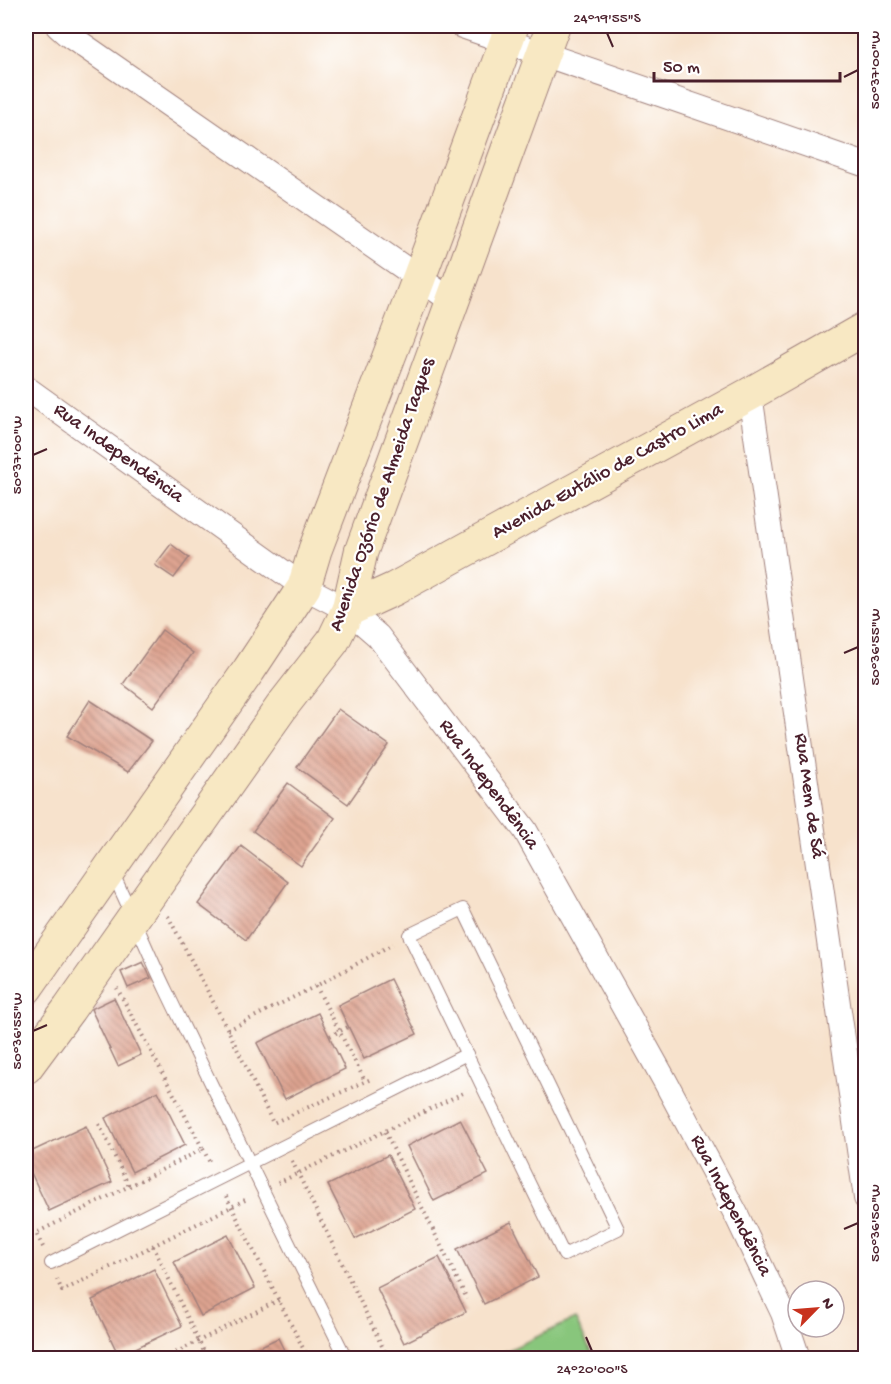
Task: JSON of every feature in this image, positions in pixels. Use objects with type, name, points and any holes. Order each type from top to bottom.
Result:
[{"type":"street","points":[[58,26],[452,301]]},
{"type":"street","points":[[462,26],[548,39],[866,165]]},
{"type":"street","name":"Avenida Ozório de Almeida Taques","points":[[26,988],[249,670],[304,587],[319,539],[419,278],[509,33]]},
{"type":"street","name":"Avenida Ozório de Almeida Taques","points":[[26,1067],[283,705],[333,641],[348,610],[360,552],[548,39]]},
{"type":"street","name":"Avenida Eutálio de Castro Lima","points":[[348,610],[394,589],[866,328]]},
{"type":"street","name":"Rua Independência","points":[[26,387],[304,587],[348,610],[378,636],[525,830],[666,1081],[736,1214],[783,1313],[798,1359]]},
{"type":"street","name":"Rua Mem de Sá","points":[[750,394],[861,1140],[866,1198]]},
{"type":"lane","points":[[111,868],[134,915],[154,965],[346,1359]]},
{"type":"lane","points":[[463,909],[618,1229],[564,1255],[409,935],[463,909]]},
{"type":"lane","points":[[51,1263],[467,1054]]},
{"type":"path","points":[[154,889],[228,1030],[273,1124],[375,1077]]},
{"type":"path","points":[[228,1030],[316,986],[409,935]]},
{"type":"path","points":[[103,961],[203,1149],[36,1233],[62,1291],[232,1207],[308,1359]]},
{"type":"path","points":[[316,986],[375,1101]]},
{"type":"path","points":[[330,1036],[348,1027]]},
{"type":"path","points":[[385,1352],[298,1173],[481,1084]]},
{"type":"path","points":[[99,1124],[129,1186]]},
{"type":"path","points":[[385,1132],[467,1299]]},
{"type":"path","points":[[153,1246],[207,1359]]},
{"type":"path","points":[[165,1359],[279,1300]]},
{"type":"green space","points":[[575,1319],[594,1358],[491,1358]]},
{"type":"building","points":[[171,544],[189,558],[174,578],[155,565]]},
{"type":"building","points":[[162,630],[193,653],[153,707],[123,684]]},
{"type":"building","points":[[90,700],[152,741],[128,772],[67,736]]},
{"type":"building","points":[[338,709],[389,745],[348,804],[297,767]]},
{"type":"building","points":[[288,783],[335,818],[301,866],[253,831]]},
{"type":"building","points":[[241,846],[288,882],[246,940],[198,904]]},
{"type":"building","points":[[143,962],[151,978],[128,988],[121,972]]},
{"type":"building","points":[[390,979],[417,1034],[364,1059],[338,1005]]},
{"type":"building","points":[[114,998],[141,1055],[118,1066],[91,1009]]},
{"type":"building","points":[[318,1013],[345,1069],[285,1099],[257,1043]]},
{"type":"building","points":[[158,1091],[185,1145],[132,1172],[105,1118]]},
{"type":"building","points":[[460,1119],[488,1174],[434,1201],[407,1146]]},
{"type":"building","points":[[86,1126],[112,1182],[49,1211],[26,1162],[26,1154]]},
{"type":"building","points":[[388,1155],[415,1209],[355,1239],[328,1185]]},
{"type":"building","points":[[511,1222],[538,1277],[484,1304],[457,1249]]},
{"type":"building","points":[[228,1235],[255,1288],[201,1316],[174,1262]]},
{"type":"building","points":[[439,1257],[466,1312],[404,1343],[377,1288]]},
{"type":"building","points":[[154,1269],[182,1326],[119,1356],[92,1300]]},
{"type":"building","points":[[278,1338],[288,1358],[236,1358]]}]
